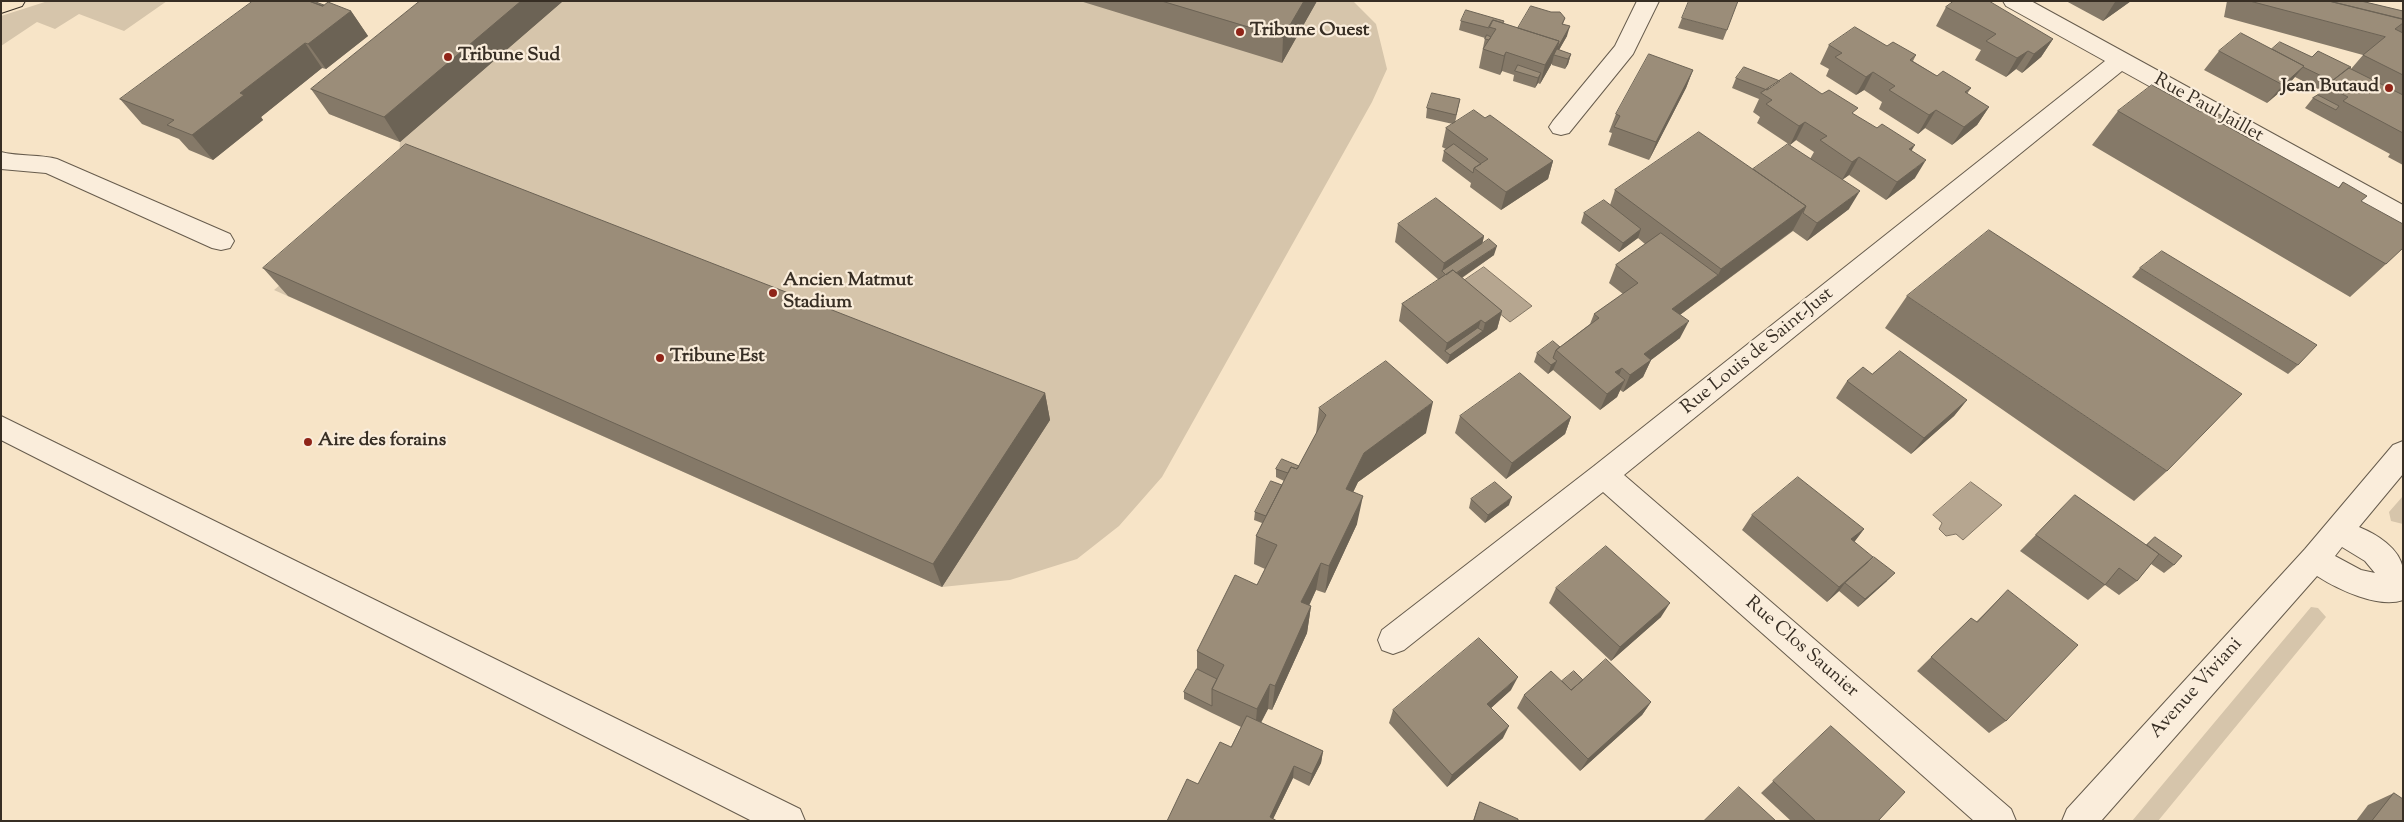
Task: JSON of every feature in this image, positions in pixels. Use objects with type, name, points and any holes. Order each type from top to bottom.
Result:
[{"type":"highway","points":[[1,6],[14,1]]},
{"type":"street","points":[[1561,127],[1625,49],[1648,1]]},
{"type":"street","name":"Rue Paul Jaillet","points":[[2014,1],[2403,216]]},
{"type":"street","name":"Rue Louis de Saint-Just","points":[[1393,640],[1604,475],[2120,61]]},
{"type":"street","points":[[1,160],[10,163],[48,165],[220,241]]},
{"type":"street","points":[[1,428],[788,821]]},
{"type":"street","name":"Avenue Viviani","points":[[2078,821],[2315,558],[2403,453]]},
{"type":"street","name":"Rue Clos Saunier","points":[[1604,475],[1999,821]]},
{"type":"street","points":[[2338,531],[2370,545],[2381,555],[2400,591]]},
{"type":"street","points":[[2315,558],[2334,572],[2358,584],[2400,591]]},
{"type":"shaded area","points":[[48,1],[167,1],[124,31],[79,14],[55,29],[37,22],[1,46],[1,16]]},
{"type":"shaded area","name":"Ancien Matmut Stadium","points":[[466,1],[1353,1],[1376,24],[1387,69],[1372,102],[1162,477],[1119,526],[1077,559],[1010,580],[942,587],[274,290],[318,253],[398,174],[400,142],[329,114]]},
{"type":"shaded area","points":[[1484,267],[1532,306],[1510,322],[1462,282]]},
{"type":"shaded area","points":[[1971,482],[2002,505],[1963,540],[1956,534],[1946,536],[1939,529],[1942,523],[1933,515]]},
{"type":"shaded area","points":[[2403,496],[2403,524],[2391,521],[2389,512]]},
{"type":"shaded area","points":[[2311,607],[2318,608],[2326,617],[2158,821],[2132,821]]},
{"type":"building","points":[[253,1],[309,1],[323,6],[328,2],[351,11],[308,44],[305,43],[240,93],[244,95],[192,135],[167,125],[174,120],[120,99]]},
{"type":"building","points":[[309,1],[313,1],[324,5],[323,6]]},
{"type":"building","points":[[420,1],[521,1],[384,117],[311,89]]},
{"type":"building","points":[[1162,1],[1304,1],[1283,37]]},
{"type":"building","points":[[1689,1],[1738,1],[1727,30],[1682,18]]},
{"type":"building","points":[[1954,1],[1989,1],[2053,39],[2034,54],[2028,51],[2017,58],[1986,41],[1996,34],[1946,7]]},
{"type":"building","points":[[2250,1],[2329,1],[2403,19],[2403,23],[2395,29],[2403,33],[2403,75],[2363,55],[2385,37]]},
{"type":"building","points":[[2329,1],[2361,1],[2403,11],[2403,19]]},
{"type":"building","points":[[1531,6],[1551,12],[1560,12],[1565,18],[1562,24],[1570,26],[1557,49],[1559,41],[1518,28]]},
{"type":"building","points":[[1466,10],[1504,21],[1503,23],[1493,20],[1489,28],[1461,21]]},
{"type":"building","points":[[1493,20],[1559,41],[1545,65],[1506,52],[1504,56],[1483,49],[1496,29],[1489,27]]},
{"type":"building","points":[[1855,27],[1887,46],[1893,42],[1916,55],[1910,60],[1937,76],[1943,71],[1971,88],[1965,92],[1989,107],[1964,127],[1936,110],[1929,115],[1889,90],[1895,86],[1873,72],[1866,77],[1835,57],[1842,53],[1829,45]]},
{"type":"building","points":[[2241,33],[2304,66],[2283,85],[2219,51]]},
{"type":"building","points":[[1487,35],[1491,37],[1489,40],[1485,39]]},
{"type":"building","points":[[2280,42],[2312,57],[2318,51],[2351,67],[2332,81],[2272,49]]},
{"type":"building","points":[[1557,49],[1571,54],[1568,59],[1554,55]]},
{"type":"building","points":[[1649,54],[1693,70],[1656,142],[1614,127],[1620,116],[1616,114]]},
{"type":"building","points":[[1518,65],[1541,73],[1538,78],[1515,71]]},
{"type":"building","points":[[1744,67],[1780,81],[1767,90],[1736,78]]},
{"type":"building","points":[[2349,68],[2403,95],[2403,133],[2343,101],[2348,97],[2326,86]]},
{"type":"building","points":[[1791,73],[1822,94],[1829,90],[1858,108],[1852,113],[1877,128],[1882,124],[1915,145],[1909,149],[1926,160],[1897,182],[1859,157],[1852,162],[1820,140],[1827,136],[1805,122],[1799,126],[1766,104],[1772,100],[1761,93]]},
{"type":"building","points":[[2152,85],[2201,112],[2207,107],[2226,118],[2221,123],[2339,188],[2343,182],[2367,196],[2361,201],[2403,224],[2403,248],[2386,264],[2118,111]]},
{"type":"building","points":[[1432,93],[1460,99],[1456,115],[1427,108]]},
{"type":"building","points":[[2318,95],[2339,106],[2336,110],[2313,98]]},
{"type":"building","points":[[1474,110],[1485,118],[1490,115],[1553,161],[1506,192],[1474,168],[1488,159],[1446,128]]},
{"type":"building","points":[[1699,132],[1806,206],[1721,269],[1615,190]]},
{"type":"building","name":"Tribune Est","points":[[406,144],[1045,393],[933,564],[263,268]]},
{"type":"building","points":[[1454,144],[1481,164],[1474,168],[1473,173],[1444,151]]},
{"type":"building","points":[[1788,144],[1860,191],[1817,223],[1803,213],[1806,206],[1753,169]]},
{"type":"building","points":[[1436,198],[1484,236],[1444,263],[1398,224]]},
{"type":"building","points":[[1604,200],[1641,229],[1623,243],[1584,213]]},
{"type":"building","points":[[1989,230],[2242,394],[2167,471],[1907,296]]},
{"type":"building","points":[[1661,233],[1718,275],[1672,309],[1689,321],[1644,354],[1651,360],[1630,375],[1622,368],[1615,372],[1625,380],[1607,394],[1556,350],[1599,318],[1594,314],[1638,283],[1616,265]]},
{"type":"building","points":[[1489,239],[1497,246],[1456,273],[1453,270],[1446,275],[1442,271]]},
{"type":"building","points":[[2162,251],[2317,345],[2298,365],[2140,268]]},
{"type":"building","points":[[1453,270],[1502,311],[1485,323],[1481,320],[1447,343],[1402,304]]},
{"type":"building","points":[[1478,328],[1483,331],[1450,355],[1445,351]]},
{"type":"building","points":[[1553,341],[1560,347],[1556,350],[1553,358],[1557,361],[1551,365],[1537,353]]},
{"type":"building","points":[[1900,351],[1967,400],[1924,438],[1847,381],[1863,367],[1872,374]]},
{"type":"building","points":[[1386,361],[1433,402],[1364,453],[1346,489],[1363,496],[1329,566],[1321,563],[1301,602],[1311,606],[1275,686],[1270,684],[1257,709],[1212,689],[1224,665],[1197,651],[1235,575],[1257,585],[1277,545],[1256,536],[1291,467],[1297,469],[1326,415],[1319,408]]},
{"type":"building","points":[[1520,373],[1571,417],[1512,463],[1460,416]]},
{"type":"building","points":[[1282,459],[1299,466],[1297,469],[1291,467],[1288,473],[1276,469]]},
{"type":"building","points":[[1798,477],[1864,529],[1851,539],[1873,557],[1839,587],[1752,515]]},
{"type":"building","points":[[1271,481],[1282,485],[1266,516],[1255,512]]},
{"type":"building","points":[[1495,482],[1512,497],[1488,515],[1471,499]]},
{"type":"building","points":[[2075,495],[2159,554],[2137,581],[2119,568],[2105,585],[2036,535]]},
{"type":"building","points":[[2155,537],[2182,556],[2174,565],[2147,545]]},
{"type":"building","points":[[1606,546],[1670,603],[1620,647],[1556,588]]},
{"type":"building","points":[[1874,557],[1895,573],[1865,599],[1845,583]]},
{"type":"building","points":[[2008,590],[2078,645],[2006,721],[1931,657],[1971,618],[1977,622]]},
{"type":"building","points":[[1479,638],[1518,677],[1487,704],[1509,726],[1452,775],[1393,710]]},
{"type":"building","points":[[1606,659],[1651,702],[1588,759],[1524,695],[1551,671],[1571,690]]},
{"type":"building","points":[[1197,669],[1217,679],[1212,689],[1212,706],[1184,692]]},
{"type":"building","points":[[1574,671],[1583,680],[1571,690],[1562,681]]},
{"type":"building","points":[[1247,716],[1323,751],[1312,774],[1294,766],[1270,817],[1277,821],[1167,821],[1187,779],[1198,784],[1220,742],[1231,747]]},
{"type":"building","points":[[1831,726],[1905,792],[1878,821],[1816,821],[1773,781]]},
{"type":"building","points":[[1739,787],[1776,821],[1704,821]]},
{"type":"building","points":[[2394,793],[2403,799],[2403,821],[2372,821]]},
{"type":"building","points":[[1480,802],[1518,819],[1518,821],[1474,821]]},
{"type":"place","name":"Tribune Ouest","points":[[1240,32]]},
{"type":"place","name":"Tribune Sud","points":[[448,57]]},
{"type":"place","name":"Jean Butaud","points":[[2389,88]]},
{"type":"place","name":"Ancien Matmut Stadium","points":[[773,293]]},
{"type":"place","name":"Tribune Est","points":[[660,358]]},
{"type":"place","name":"Aire des forains","points":[[308,442]]}]
